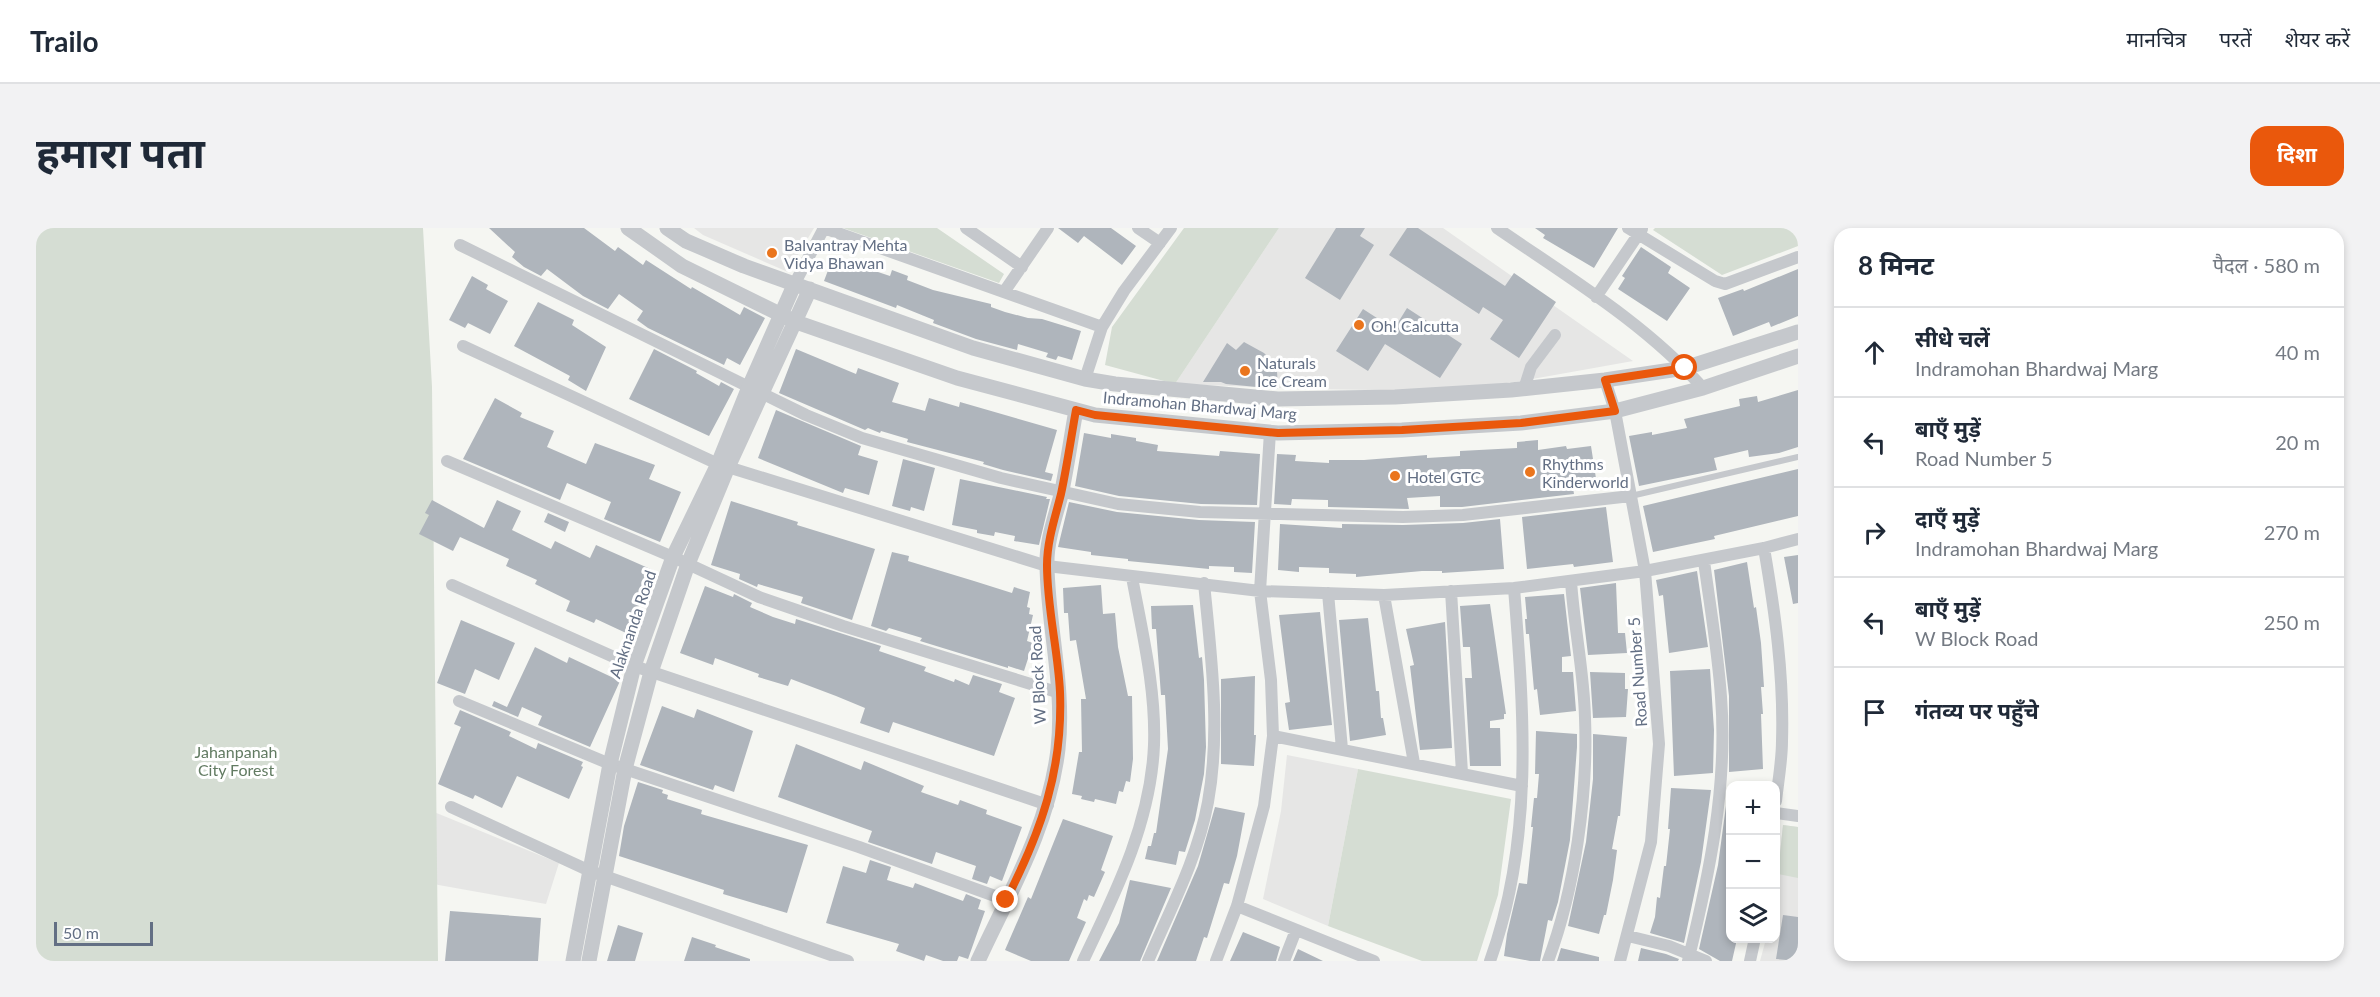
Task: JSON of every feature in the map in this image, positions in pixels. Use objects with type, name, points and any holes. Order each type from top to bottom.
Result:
[{"type":"street","name":"Indramohan Bhardwaj Marg","points":[[628,228],[682,266],[780,316],[957,378],[1095,415],[1270,432],[1402,430],[1521,423],[1615,411],[1703,388],[1798,356]]},
{"type":"street","name":"Indramohan Bhardwaj Marg","points":[[667,228],[686,241],[733,262],[973,348],[1085,379],[1115,384],[1278,399],[1395,397],[1524,389],[1605,380],[1685,368],[1798,332]]},
{"type":"street","points":[[755,390],[796,322],[802,286],[824,228],[1102,327]]},
{"type":"street","points":[[966,228],[1022,267]]},
{"type":"street","points":[[1004,292],[1048,228]]},
{"type":"street","points":[[1138,228],[1160,243]]},
{"type":"street","points":[[1085,379],[1102,327],[1124,291],[1171,228]]},
{"type":"street","points":[[1497,228],[1641,328],[1685,368],[1703,388]]},
{"type":"street","points":[[1596,297],[1636,230],[1715,282],[1725,284],[1798,257]]},
{"type":"street","points":[[460,245],[806,415],[862,438],[1061,493],[1118,504],[1177,510],[1403,518],[1463,515],[1631,496]]},
{"type":"street","name":"Alaknanda Road","points":[[573,961],[596,874],[634,666],[673,557],[723,466],[755,390],[780,316],[802,286]]},
{"type":"street","points":[[1524,389],[1531,367],[1555,336]]},
{"type":"street","points":[[463,346],[723,466],[1047,566],[1260,591],[1384,595],[1514,588],[1645,571],[1704,561],[1798,539]]},
{"type":"street","name":"Road Number 5","points":[[1605,380],[1615,411],[1645,571],[1659,744],[1651,842],[1620,961]]},
{"type":"street","name":"W Block Road","points":[[978,961],[1030,854],[1048,805],[1058,748],[1060,693],[1047,566],[1048,545],[1061,493],[1076,410]]},
{"type":"street","points":[[1216,961],[1237,906],[1264,806],[1273,736],[1271,680],[1260,591],[1270,432]]},
{"type":"street","points":[[447,460],[673,557],[759,597],[843,626],[1060,693]]},
{"type":"street","points":[[617,766],[723,466]]},
{"type":"street","points":[[1764,548],[1776,620],[1782,677],[1782,743],[1778,781]]},
{"type":"street","points":[[1689,958],[1716,828],[1722,764],[1722,699],[1704,561]]},
{"type":"street","points":[[1083,961],[1115,893],[1135,843],[1146,800],[1154,745],[1151,682],[1132,577]]},
{"type":"street","points":[[1548,961],[1569,888],[1584,772],[1585,718],[1571,581]]},
{"type":"street","points":[[1148,961],[1191,860],[1207,804],[1213,765],[1211,658],[1203,583]]},
{"type":"street","points":[[452,585],[634,666],[1048,805]]},
{"type":"street","points":[[1490,961],[1512,882],[1522,816],[1524,714],[1514,588]]},
{"type":"street","points":[[1451,591],[1462,773]]},
{"type":"street","points":[[1328,593],[1342,749]]},
{"type":"street","points":[[1384,595],[1414,764]]},
{"type":"street","points":[[459,701],[617,766],[859,847],[1006,900]]},
{"type":"street","points":[[1273,736],[1522,786]]},
{"type":"street","points":[[451,807],[596,874],[848,961]]},
{"type":"street","points":[[1780,814],[1798,816]]},
{"type":"street","points":[[590,961],[596,874]]},
{"type":"street","points":[[1237,906],[1356,958],[1374,961]]},
{"type":"street","points":[[1284,961],[1296,930]]},
{"type":"street","points":[[1628,936],[1669,946],[1689,958],[1706,961]]},
{"type":"street","points":[[1750,961],[1754,943]]},
{"type":"lane","points":[[1631,496],[1798,457]]},
{"type":"shaded area","name":"Balvantray Mehta Vidya Bhawan","points":[[694,228],[814,228],[788,272],[703,235]]},
{"type":"shaded area","points":[[1279,228],[1443,228],[1633,361],[1515,382],[1438,391],[1175,384]]},
{"type":"shaded area","points":[[1287,755],[1358,769],[1328,926],[1263,899],[1281,811]]},
{"type":"shaded area","points":[[434,812],[559,863],[546,904],[433,884]]},
{"type":"shaded area","points":[[1783,825],[1798,827],[1798,961],[1760,961],[1765,943],[1780,943],[1780,852]]},
{"type":"green space","name":"Jahanpanah City Forest","points":[[36,228],[423,228],[432,387],[438,961],[36,961]]},
{"type":"green space","points":[[843,228],[937,228],[1004,274],[999,283]]},
{"type":"green space","points":[[1184,228],[1279,228],[1175,384],[1105,365],[1112,327]]},
{"type":"green space","points":[[1655,228],[1798,228],[1798,246],[1722,275],[1653,230]]},
{"type":"green space","points":[[1358,769],[1511,799],[1498,895],[1477,961],[1422,961],[1328,926]]},
{"type":"green space","points":[[1783,825],[1798,827],[1798,878],[1780,874]]},
{"type":"building","points":[[489,228],[584,228],[615,251],[618,247],[643,265],[646,260],[691,289],[692,287],[740,315],[744,307],[765,318],[740,365],[727,358],[724,365],[648,328],[637,320],[643,311],[619,294],[608,309],[583,296],[547,269],[541,276],[524,267],[512,257],[515,252]]},
{"type":"building","points":[[1058,228],[1111,228],[1136,246],[1122,265],[1084,236],[1078,243]]},
{"type":"building","points":[[1336,228],[1365,228],[1360,236],[1374,245],[1340,300],[1305,278]]},
{"type":"building","points":[[1407,228],[1418,228],[1505,286],[1514,273],[1556,302],[1519,358],[1490,339],[1503,320],[1483,307],[1479,314],[1389,255]]},
{"type":"building","points":[[1535,228],[1618,228],[1594,268],[1543,238],[1545,235]]},
{"type":"building","points":[[1641,247],[1671,267],[1668,273],[1690,288],[1667,321],[1618,289],[1625,278],[1622,276]]},
{"type":"building","points":[[833,257],[890,276],[892,270],[908,276],[907,280],[933,290],[991,304],[991,307],[1005,312],[1042,319],[1081,331],[1072,360],[1058,356],[1056,360],[1046,357],[1048,353],[1018,344],[1017,350],[976,339],[933,323],[934,320],[897,305],[896,308],[824,281]]},
{"type":"building","points":[[1798,269],[1798,316],[1771,327],[1769,322],[1733,336],[1718,298],[1743,289],[1744,291]]},
{"type":"building","points":[[472,276],[488,285],[486,289],[508,301],[490,334],[468,323],[465,328],[449,320]]},
{"type":"building","points":[[538,302],[574,320],[572,325],[606,347],[586,391],[568,380],[570,376],[514,346]]},
{"type":"building","points":[[1407,308],[1462,344],[1440,378],[1385,344],[1368,371],[1336,351],[1363,309],[1394,329]]},
{"type":"building","points":[[1244,342],[1264,353],[1272,361],[1277,371],[1278,389],[1203,382],[1227,343],[1236,350]]},
{"type":"building","points":[[654,349],[697,371],[696,373],[719,386],[721,382],[734,389],[709,436],[629,399]]},
{"type":"building","points":[[796,349],[856,374],[858,368],[899,383],[892,402],[925,411],[929,398],[959,407],[960,402],[1057,430],[1045,472],[1053,474],[1051,481],[1003,470],[983,464],[984,462],[907,442],[908,439],[881,431],[880,433],[868,428],[865,430],[779,393]]},
{"type":"building","points":[[1798,390],[1798,447],[1779,453],[1749,457],[1748,450],[1714,458],[1717,470],[1639,486],[1629,436],[1652,432],[1652,435],[1687,428],[1684,419],[1740,406],[1739,399],[1757,396],[1758,402]]},
{"type":"building","points":[[495,398],[522,413],[520,417],[554,431],[547,447],[586,464],[595,443],[655,465],[649,479],[681,492],[660,542],[604,519],[611,502],[567,483],[560,500],[463,459]]},
{"type":"building","points":[[776,410],[861,446],[858,455],[878,461],[869,495],[845,488],[843,493],[758,458]]},
{"type":"building","points":[[1084,433],[1111,438],[1111,434],[1136,438],[1136,441],[1158,445],[1157,451],[1219,456],[1220,451],[1260,454],[1257,505],[1201,504],[1119,496],[1075,486]]},
{"type":"building","points":[[1538,440],[1538,450],[1566,446],[1567,449],[1591,446],[1597,485],[1573,488],[1574,494],[1462,507],[1440,507],[1440,496],[1407,498],[1409,509],[1328,507],[1328,500],[1292,499],[1291,505],[1274,504],[1277,454],[1296,455],[1295,461],[1329,463],[1329,460],[1427,455],[1427,458],[1460,456],[1460,451],[1517,448],[1517,442]]},
{"type":"building","points":[[903,459],[935,468],[924,511],[911,507],[910,511],[892,506]]},
{"type":"building","points":[[1798,469],[1798,516],[1714,536],[1715,539],[1653,552],[1643,506]]},
{"type":"building","points":[[960,479],[1050,499],[1039,545],[1014,541],[1015,536],[995,532],[994,536],[952,525]]},
{"type":"building","points":[[432,500],[484,528],[497,500],[521,511],[512,530],[551,549],[555,541],[590,558],[596,545],[655,571],[626,633],[596,619],[594,623],[566,611],[570,601],[535,584],[537,580],[506,566],[509,559],[460,537],[453,551],[419,534],[429,515],[425,513]]},
{"type":"building","points":[[731,501],[798,522],[797,525],[875,549],[852,620],[801,603],[803,597],[758,584],[757,587],[739,579],[740,574],[711,565]]},
{"type":"building","points":[[1069,502],[1117,512],[1199,520],[1255,522],[1252,573],[1234,572],[1234,567],[1209,566],[1209,569],[1128,561],[1128,559],[1091,555],[1091,552],[1058,547]]},
{"type":"building","points":[[1606,507],[1613,562],[1574,567],[1573,564],[1527,569],[1522,517]]},
{"type":"building","points":[[548,513],[569,522],[565,532],[544,522]]},
{"type":"building","points":[[1500,519],[1504,569],[1442,573],[1442,571],[1422,571],[1356,577],[1356,574],[1329,573],[1329,568],[1299,567],[1299,572],[1278,570],[1280,524],[1342,528],[1342,524],[1403,525]]},
{"type":"building","points":[[892,552],[909,556],[908,561],[1012,593],[1014,587],[1030,592],[1027,607],[1030,608],[1029,614],[1033,615],[1027,641],[1033,643],[1024,671],[920,641],[922,638],[889,628],[886,631],[871,626]]},
{"type":"building","points":[[1798,555],[1798,603],[1793,604],[1784,557]]},
{"type":"building","points":[[1747,562],[1761,643],[1764,687],[1761,687],[1763,769],[1729,772],[1729,696],[1714,570]]},
{"type":"building","points":[[1697,571],[1708,647],[1669,653],[1663,595],[1659,596],[1656,580]]},
{"type":"building","points":[[1616,583],[1618,633],[1625,633],[1627,653],[1588,655],[1580,588]]},
{"type":"building","points":[[1101,585],[1103,614],[1115,613],[1118,647],[1128,696],[1132,696],[1133,759],[1130,782],[1126,781],[1123,792],[1119,791],[1116,804],[1095,799],[1094,802],[1072,794],[1079,752],[1082,752],[1081,699],[1086,699],[1076,640],[1070,641],[1068,613],[1064,613],[1063,588]]},
{"type":"building","points":[[705,586],[733,597],[734,594],[752,603],[750,607],[773,617],[795,624],[796,619],[881,646],[879,651],[926,667],[924,671],[954,682],[955,679],[969,685],[973,675],[1002,684],[999,692],[1015,698],[994,756],[893,722],[889,733],[860,723],[865,708],[836,696],[791,679],[788,686],[758,677],[759,674],[715,658],[713,665],[680,653]]},
{"type":"building","points":[[1564,594],[1571,656],[1562,657],[1562,672],[1573,672],[1576,711],[1540,715],[1537,689],[1534,690],[1529,634],[1526,634],[1525,597]]},
{"type":"building","points":[[1490,604],[1506,714],[1504,714],[1504,719],[1490,721],[1490,728],[1500,728],[1501,766],[1470,766],[1465,678],[1472,678],[1470,647],[1463,647],[1460,606]]},
{"type":"building","points":[[1193,605],[1199,658],[1202,657],[1206,747],[1204,774],[1195,820],[1185,852],[1179,851],[1176,865],[1145,859],[1148,846],[1151,846],[1154,833],[1156,833],[1168,749],[1165,695],[1161,695],[1156,629],[1152,629],[1151,606]]},
{"type":"building","points":[[1320,612],[1332,725],[1289,730],[1285,703],[1290,702],[1279,615]]},
{"type":"building","points":[[1368,618],[1376,691],[1379,691],[1381,718],[1383,718],[1386,735],[1350,741],[1339,620]]},
{"type":"building","points":[[461,620],[515,643],[499,680],[475,669],[465,694],[437,683]]},
{"type":"building","points":[[1445,622],[1452,748],[1420,750],[1410,666],[1414,665],[1406,629]]},
{"type":"building","points":[[535,647],[567,663],[569,657],[620,681],[590,747],[538,725],[542,716],[522,707],[518,717],[492,706],[494,701],[507,707]]},
{"type":"building","points":[[1710,669],[1714,730],[1713,773],[1674,776],[1670,671]]},
{"type":"building","points":[[1590,672],[1625,673],[1625,689],[1628,689],[1626,717],[1593,718]]},
{"type":"building","points":[[1255,676],[1254,766],[1221,764],[1221,679]]},
{"type":"building","points":[[662,706],[694,718],[697,709],[753,731],[734,792],[715,785],[713,790],[640,765]]},
{"type":"building","points":[[460,710],[511,732],[509,736],[536,749],[538,743],[583,762],[569,799],[517,776],[502,808],[475,795],[473,799],[438,784],[461,727],[454,724]]},
{"type":"building","points":[[1536,731],[1577,734],[1577,747],[1570,840],[1558,902],[1552,921],[1548,920],[1540,961],[1530,961],[1504,956],[1519,883],[1527,884],[1534,798],[1537,798],[1539,774],[1535,774]]},
{"type":"building","points":[[1593,734],[1627,737],[1620,816],[1618,816],[1612,849],[1617,850],[1613,880],[1606,915],[1604,915],[1599,934],[1568,926],[1586,842],[1593,779]]},
{"type":"building","points":[[796,744],[861,770],[864,761],[924,786],[921,792],[958,805],[960,800],[987,810],[986,814],[1022,827],[1002,881],[990,876],[987,884],[972,879],[976,866],[936,852],[932,864],[868,842],[872,831],[778,797]]},
{"type":"building","points":[[638,782],[663,790],[662,793],[668,795],[667,799],[702,810],[701,814],[808,845],[787,913],[723,894],[724,890],[619,856],[624,826]]},
{"type":"building","points":[[1671,788],[1711,790],[1701,862],[1684,943],[1650,933],[1655,917],[1657,897],[1660,898],[1664,866],[1666,866]]},
{"type":"building","points":[[1726,806],[1726,943],[1736,943],[1732,961],[1720,961],[1699,949],[1718,865]]},
{"type":"building","points":[[1215,807],[1245,813],[1229,884],[1224,883],[1207,938],[1204,937],[1196,961],[1157,961],[1198,866]]},
{"type":"building","points":[[1063,819],[1113,836],[1101,870],[1105,872],[1094,897],[1089,895],[1087,901],[1084,899],[1077,918],[1086,922],[1069,961],[1031,961],[1005,950],[1028,897],[1031,899]]},
{"type":"building","points":[[870,860],[891,867],[887,880],[913,888],[915,883],[963,901],[966,894],[981,900],[978,909],[985,911],[968,959],[959,956],[957,961],[943,961],[926,955],[924,961],[896,951],[899,944],[826,923],[843,866],[866,873]]},
{"type":"building","points":[[1130,880],[1171,888],[1140,961],[1099,961],[1119,923]]},
{"type":"building","points":[[450,911],[541,918],[538,961],[445,961]]},
{"type":"building","points":[[1783,915],[1798,917],[1798,961],[1776,959]]},
{"type":"building","points":[[618,925],[643,933],[635,961],[607,961]]},
{"type":"building","points":[[1243,932],[1280,947],[1276,961],[1230,961]]},
{"type":"building","points":[[692,937],[750,959],[750,961],[684,961]]},
{"type":"building","points":[[1561,948],[1599,957],[1599,961],[1557,961]]},
{"type":"building","points":[[1641,948],[1679,959],[1678,961],[1638,961]]},
{"type":"building","points":[[1298,949],[1323,961],[1293,961]]},
{"type":"place","name":"Balvantray Mehta Vidya Bhawan","points":[[772,253]]},
{"type":"place","name":"Oh! Calcutta","points":[[1359,325]]},
{"type":"place","name":"Naturals Ice Cream","points":[[1245,371]]},
{"type":"place","name":"Rhythms Kinderworld","points":[[1530,472]]},
{"type":"place","name":"Hotel GTC","points":[[1395,476]]},
{"type":"route","points":[[1006,900],[1030,854],[1048,805],[1058,748],[1060,693],[1047,566],[1048,545],[1061,493],[1076,410],[1095,415],[1278,433],[1402,430],[1521,423],[1615,411],[1605,380],[1685,368]]}]
